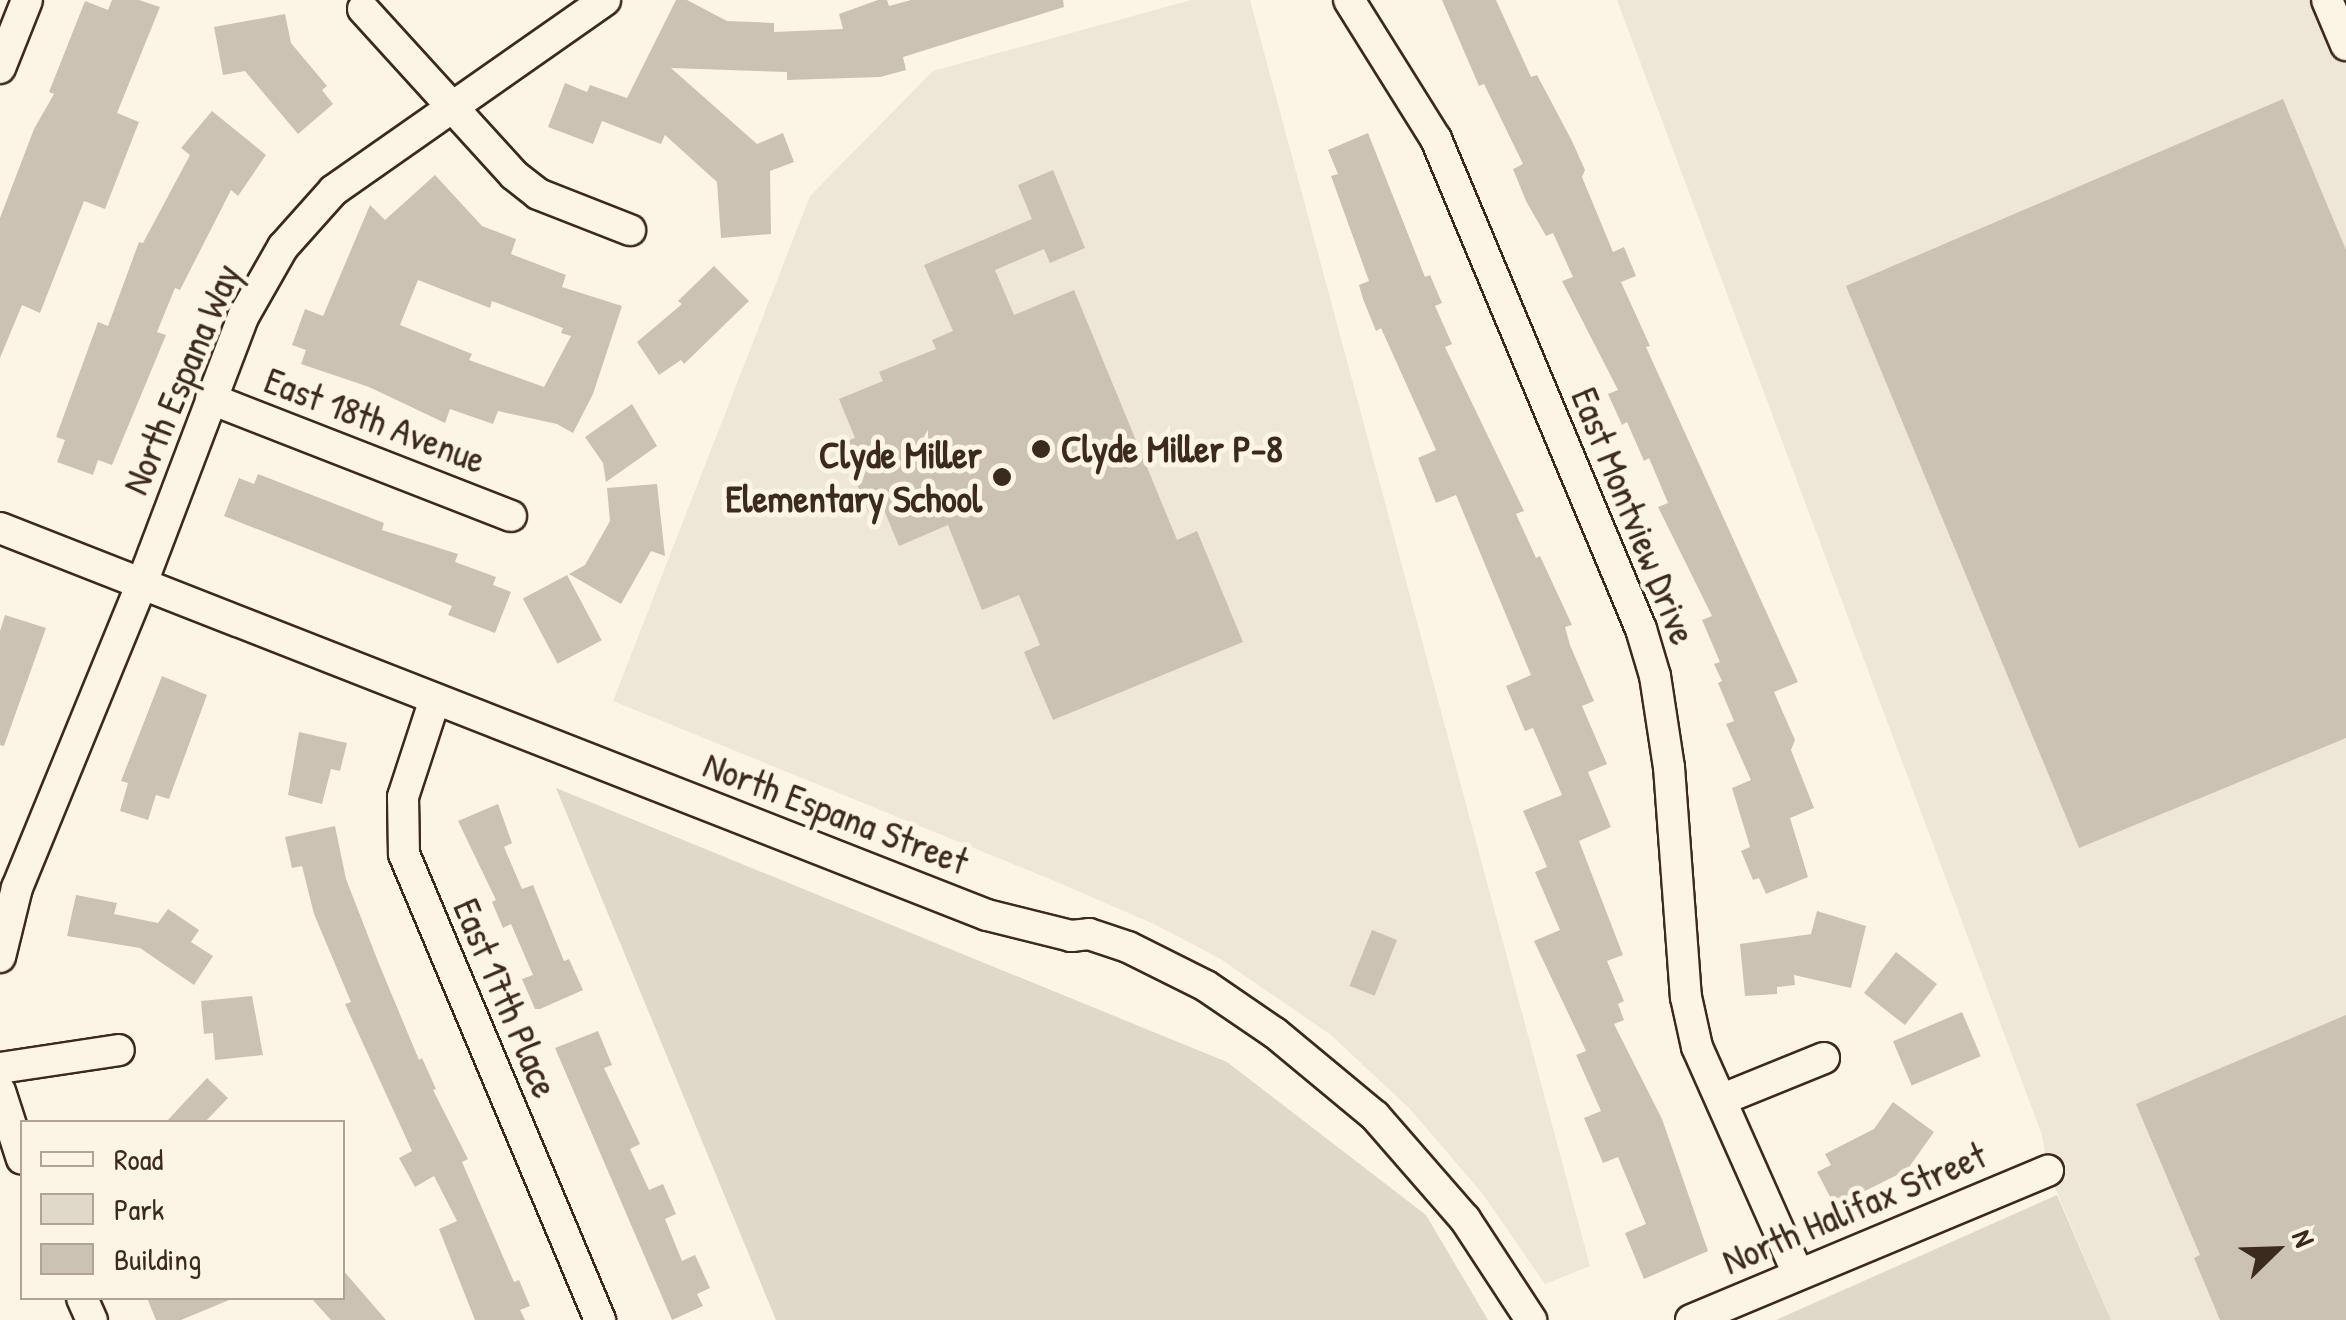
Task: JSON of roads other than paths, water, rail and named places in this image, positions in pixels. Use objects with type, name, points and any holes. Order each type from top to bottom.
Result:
[{"type":"street","points":[[0,68],[27,0]]},
{"type":"street","name":"North Espana Way","points":[[0,957],[18,888],[142,582],[210,399],[253,296],[283,248],[315,208],[386,152],[455,109],[605,0]]},
{"type":"street","name":"East Montview Drive","points":[[1349,0],[1436,140],[1641,629],[1655,676],[1669,767],[1686,997],[1697,1047],[1798,1274]]},
{"type":"street","points":[[2327,0],[2346,45]]},
{"type":"street","points":[[364,9],[538,194],[630,230]]},
{"type":"street","name":"East 18th Avenue","points":[[210,399],[511,516]]},
{"type":"street","name":"North Espana Street","points":[[0,528],[987,914],[1128,946],[1206,986],[1274,1033],[1375,1116],[1465,1219],[1531,1320]]},
{"type":"street","name":"East 17th Place","points":[[435,700],[402,796],[404,854],[600,1320]]},
{"type":"street","points":[[0,1068],[119,1050]]},
{"type":"street","points":[[1723,1099],[1824,1058]]},
{"type":"street","points":[[0,1091],[20,1153]]},
{"type":"street","name":"North Halifax Street","points":[[1691,1320],[2048,1171]]},
{"type":"place","name":"Clyde Miller P-8","points":[[1041,449]]},
{"type":"place","name":"Clyde Miller Elementary School","points":[[1002,477]]}]
